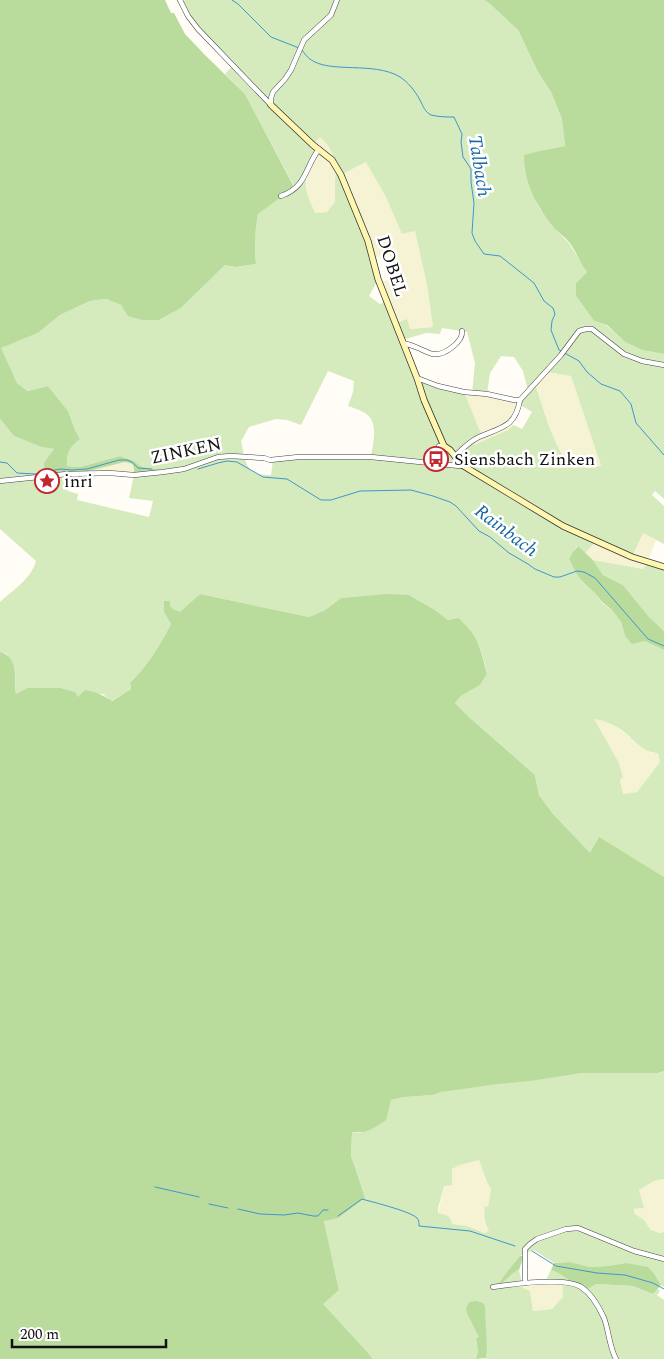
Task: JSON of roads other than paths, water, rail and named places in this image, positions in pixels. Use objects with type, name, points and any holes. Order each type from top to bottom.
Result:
[{"type":"street","name":"DOBEL","points":[[180,0],[188,16],[198,29],[271,105],[332,160],[341,175],[368,241],[378,278],[424,400],[444,446],[450,450],[462,465]]},
{"type":"street","points":[[271,105],[273,92],[291,70],[304,40],[331,15],[337,0]]},
{"type":"street","points":[[260,92],[267,94],[273,92]]},
{"type":"street","points":[[281,196],[295,189],[302,181],[312,158],[319,150]]},
{"type":"street","points":[[455,456],[472,441],[508,425],[515,417],[520,400],[561,356],[579,331],[592,329],[624,354],[642,362],[664,365]]},
{"type":"street","points":[[403,343],[428,353],[440,354],[460,341],[462,331]]},
{"type":"street","points":[[417,378],[438,386],[464,392],[520,400]]},
{"type":"street","points":[[437,464],[435,452],[439,446],[444,446]]},
{"type":"street","name":"ZINKEN","points":[[0,481],[67,474],[163,472],[184,469],[218,456],[270,460],[298,457],[371,457],[462,465]]},
{"type":"street","points":[[462,465],[563,526],[632,557],[664,567]]},
{"type":"street","points":[[524,1283],[525,1249],[537,1239],[566,1230],[578,1228],[634,1251],[664,1259]]},
{"type":"street","points":[[493,1286],[566,1282],[584,1289],[594,1301],[604,1320],[609,1343],[616,1359]]},
{"type":"waterway","name":"Talbach","points":[[232,0],[271,37],[299,48]]},
{"type":"waterway","name":"Talbach","points":[[302,50],[309,58],[328,66],[365,68],[389,72],[409,84],[429,114],[454,117],[462,134],[463,157],[471,169],[474,203],[472,233],[475,241],[484,254],[500,256],[534,283],[544,301],[553,308],[555,314],[551,330],[559,350],[579,361],[587,372],[601,384],[620,391],[631,404],[636,423],[664,455]]},
{"type":"waterway","name":"Rainbach","points":[[0,462],[7,463],[17,473],[36,474],[60,469],[87,469],[119,460],[132,462],[138,468],[152,469]]},
{"type":"waterway","name":"Rainbach","points":[[198,469],[227,461],[237,462],[263,477],[287,479],[321,500],[331,500],[360,491],[411,490],[450,502],[479,531],[535,569],[554,577],[560,577],[577,571],[584,572],[595,578],[648,639],[664,646]]},
{"type":"waterway","points":[[155,1187],[199,1197]]},
{"type":"waterway","points":[[338,1216],[362,1199],[413,1215],[417,1218],[419,1226],[470,1231],[515,1246]]},
{"type":"waterway","points":[[209,1204],[228,1208]]},
{"type":"waterway","points":[[238,1209],[260,1214],[284,1215],[298,1213],[313,1216],[318,1216],[323,1210],[328,1210]]},
{"type":"waterway","points":[[532,1251],[556,1266],[597,1273],[625,1275],[653,1283],[664,1289]]},
{"type":"place","name":"Siensbach Zinken","points":[[436,459]]},
{"type":"place","name":"inri","points":[[47,481]]}]
